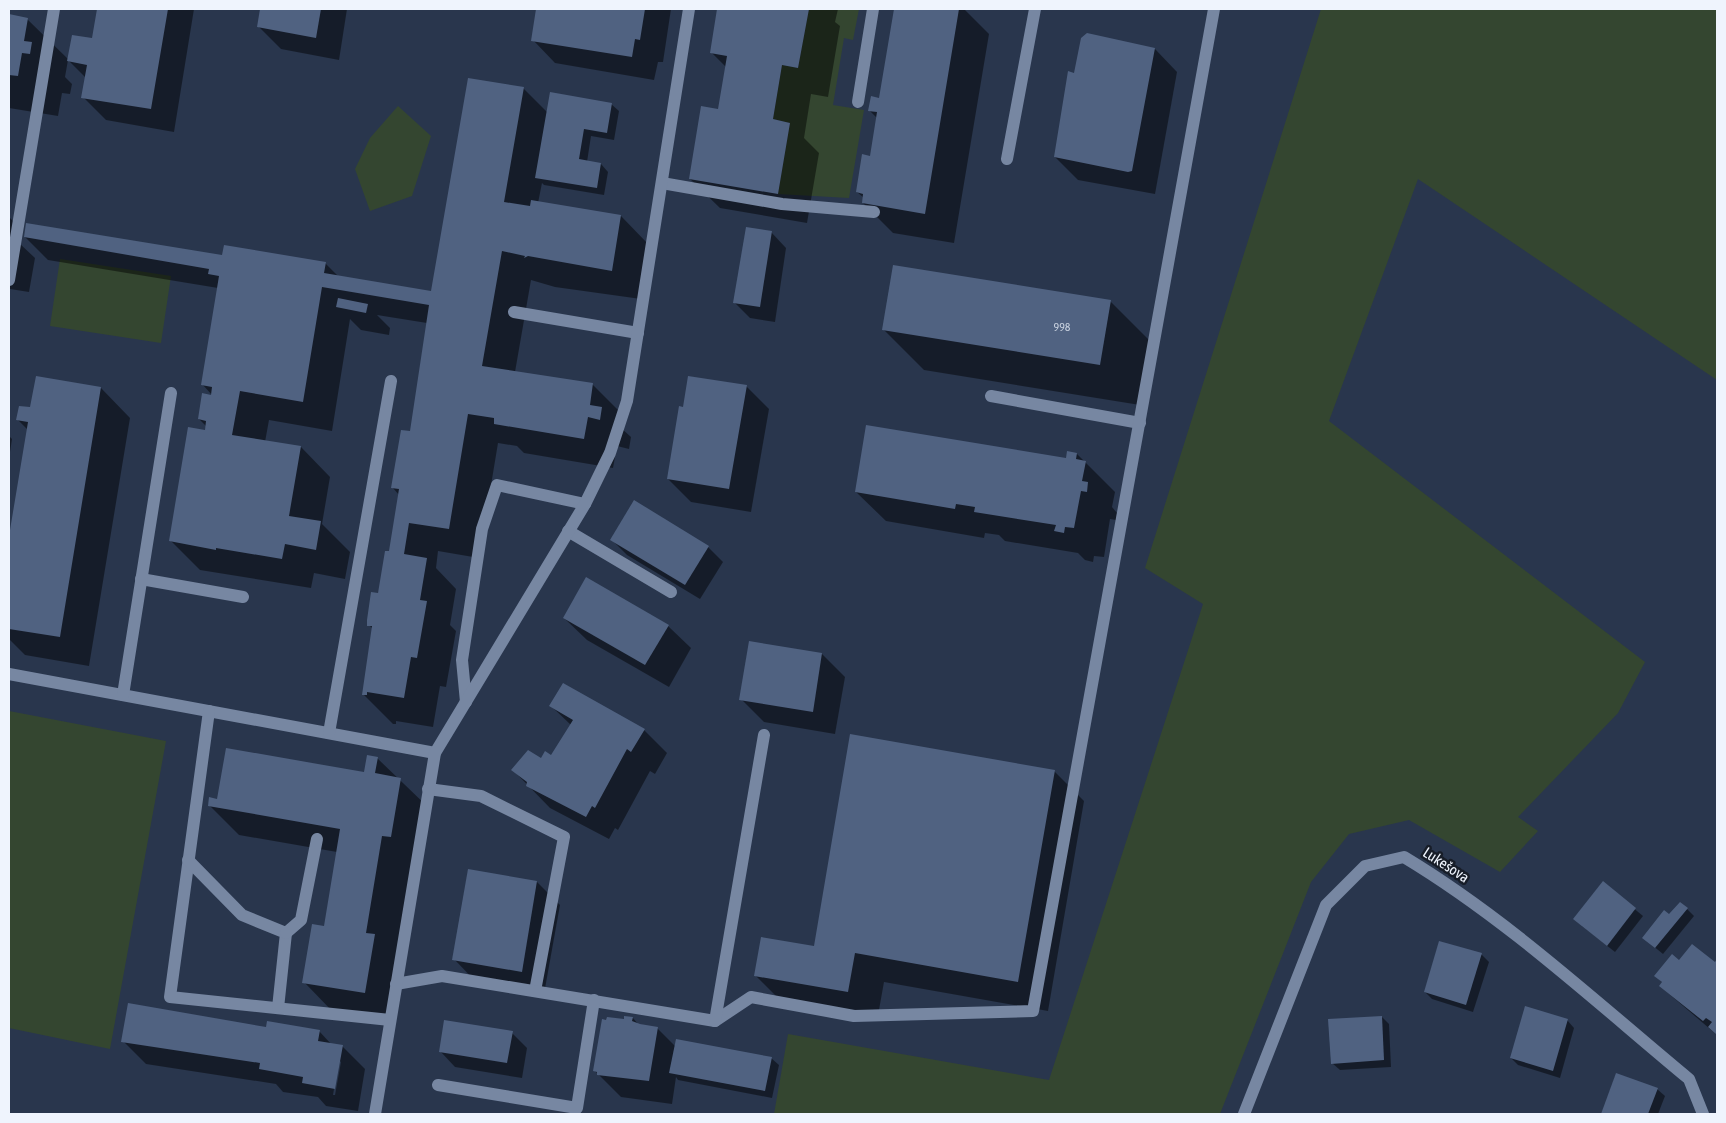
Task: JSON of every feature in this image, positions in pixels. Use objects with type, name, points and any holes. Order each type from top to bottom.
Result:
[{"type":"street","points":[[9,280],[54,9]]},
{"type":"street","points":[[376,1114],[435,752],[585,504],[610,453],[627,401],[689,9]]},
{"type":"street","points":[[858,102],[873,9]]},
{"type":"street","points":[[1007,159],[1036,9]]},
{"type":"street","points":[[396,984],[442,976],[716,1021],[751,998],[854,1016],[1032,1012],[1214,9]]},
{"type":"street","points":[[662,183],[782,204],[874,212]]},
{"type":"street","points":[[514,312],[638,333]]},
{"type":"street","points":[[328,733],[391,380]]},
{"type":"street","points":[[123,695],[171,393]]},
{"type":"street","points":[[991,396],[1140,423]]},
{"type":"street","points":[[466,702],[462,660],[482,529],[497,485],[585,504]]},
{"type":"street","points":[[568,531],[671,592]]},
{"type":"street","points":[[142,579],[243,597]]},
{"type":"street","points":[[9,674],[435,752]]},
{"type":"street","points":[[209,711],[170,997],[390,1020]]},
{"type":"street","points":[[716,1021],[764,735]]},
{"type":"street","points":[[428,789],[481,796],[564,836],[535,991]]},
{"type":"street","points":[[278,1008],[286,933],[301,920],[317,839]]},
{"type":"street","name":"Lukešova","points":[[1244,1114],[1326,905],[1365,866],[1404,857],[1448,883],[1486,911],[1688,1078],[1703,1114]]},
{"type":"street","points":[[188,860],[242,915],[286,933]]},
{"type":"street","points":[[438,1085],[577,1108],[594,1000]]},
{"type":"green space","points":[[809,9],[859,9],[853,40],[844,38],[833,105],[864,110],[849,198],[778,194],[790,123],[773,119],[782,65],[798,68]]},
{"type":"green space","points":[[1321,9],[1717,9],[1717,380],[1418,179],[1329,421],[1645,662],[1618,713],[1518,817],[1538,831],[1500,872],[1409,820],[1349,834],[1311,882],[1220,1114],[774,1114],[788,1034],[1049,1080],[1203,604],[1145,568]]},
{"type":"green space","points":[[398,106],[431,136],[412,196],[370,211],[355,169],[370,138]]},
{"type":"green space","points":[[60,259],[171,276],[161,343],[50,326]]},
{"type":"green space","points":[[9,711],[166,741],[110,1049],[9,1028]]},
{"type":"building","points":[[97,9],[168,9],[151,109],[81,98],[87,65],[67,61],[72,35],[92,38]]},
{"type":"building","points":[[260,9],[321,9],[316,38],[257,27]]},
{"type":"building","points":[[536,9],[645,9],[640,40],[635,39],[632,57],[531,41]]},
{"type":"building","points":[[717,9],[809,9],[798,68],[782,65],[773,119],[790,123],[778,194],[689,179],[701,106],[718,109],[727,56],[710,53]]},
{"type":"building","points":[[894,9],[959,9],[925,214],[862,203],[863,194],[856,192],[862,154],[870,156],[877,112],[868,111],[871,96],[879,98]]},
{"type":"building","points":[[9,14],[28,18],[24,41],[32,42],[30,54],[22,53],[18,76],[9,75]]},
{"type":"building","points":[[1087,33],[1155,48],[1132,171],[1128,172],[1054,157],[1068,71],[1074,73],[1081,38]]},
{"type":"building","points":[[468,78],[524,87],[504,202],[530,206],[531,200],[621,215],[612,271],[528,256],[524,258],[525,256],[502,251],[482,366],[593,383],[590,405],[602,407],[600,420],[588,417],[584,439],[494,424],[494,418],[468,414],[449,529],[409,523],[404,554],[427,558],[420,600],[427,601],[417,658],[411,657],[404,698],[367,692],[367,695],[362,695],[372,626],[367,626],[371,592],[378,593],[385,551],[389,551],[399,489],[391,488],[401,430],[410,431],[429,305],[322,287],[303,402],[240,391],[232,435],[301,446],[289,516],[321,521],[316,550],[285,544],[282,559],[169,541],[188,427],[205,430],[206,421],[198,419],[202,393],[211,395],[212,387],[201,385],[219,276],[208,274],[209,269],[24,237],[26,223],[222,255],[224,245],[326,262],[324,273],[431,291]]},
{"type":"building","points":[[550,92],[612,103],[607,133],[584,129],[579,159],[601,163],[597,188],[535,178]]},
{"type":"building","points":[[746,227],[772,231],[760,307],[733,303]]},
{"type":"building","points":[[893,265],[1111,300],[1100,365],[882,330]]},
{"type":"building","points":[[338,298],[368,304],[366,313],[336,307]]},
{"type":"building","points":[[36,376],[101,387],[60,637],[9,629],[9,536],[28,422],[16,420],[19,406],[30,407]]},
{"type":"building","points":[[688,376],[747,385],[729,489],[667,479],[679,406],[683,407]]},
{"type":"building","points":[[866,425],[1066,458],[1067,451],[1077,453],[1076,459],[1086,461],[1082,481],[1088,482],[1087,492],[1081,491],[1074,528],[1065,527],[1064,533],[1054,531],[1056,525],[974,512],[975,507],[956,504],[955,509],[855,492]]},
{"type":"building","points":[[634,500],[709,546],[685,585],[610,540]]},
{"type":"building","points":[[586,577],[669,625],[645,665],[563,618]]},
{"type":"building","points":[[749,641],[822,653],[813,712],[739,700]]},
{"type":"building","points":[[563,683],[645,729],[631,752],[627,749],[595,808],[592,806],[586,817],[526,786],[527,782],[511,770],[528,750],[541,758],[545,751],[551,755],[573,720],[549,706]]},
{"type":"building","points":[[850,734],[1055,770],[1018,982],[855,953],[848,992],[754,976],[761,937],[814,946]]},
{"type":"building","points":[[226,748],[364,772],[367,755],[378,757],[375,773],[401,778],[391,837],[382,836],[366,933],[375,934],[365,993],[302,983],[312,924],[324,926],[340,829],[208,806],[209,797],[217,799]]},
{"type":"building","points":[[468,869],[537,881],[522,972],[452,960]]},
{"type":"building","points":[[1603,881],[1636,908],[1607,946],[1573,919]]},
{"type":"building","points":[[1680,902],[1688,908],[1655,948],[1642,938],[1664,910],[1669,914]]},
{"type":"building","points":[[1439,941],[1482,953],[1466,1005],[1424,992]]},
{"type":"building","points":[[1692,944],[1715,962],[1717,959],[1717,1035],[1708,1027],[1712,1022],[1706,1018],[1703,1021],[1659,986],[1662,982],[1654,976],[1672,954],[1679,960]]},
{"type":"building","points":[[128,1003],[266,1027],[267,1021],[320,1030],[318,1041],[343,1045],[335,1089],[302,1083],[303,1077],[259,1069],[260,1063],[121,1042]]},
{"type":"building","points":[[1525,1006],[1568,1019],[1553,1071],[1510,1058]]},
{"type":"building","points":[[624,1016],[633,1017],[632,1021],[640,1024],[658,1027],[649,1081],[597,1075],[597,1072],[593,1071],[602,1019],[606,1020],[607,1017],[624,1019]]},
{"type":"building","points":[[1382,1016],[1384,1060],[1331,1064],[1328,1019]]},
{"type":"building","points":[[444,1020],[513,1031],[507,1063],[439,1052]]},
{"type":"building","points":[[676,1039],[772,1057],[765,1091],[669,1073]]},
{"type":"building","points":[[1616,1073],[1658,1088],[1648,1114],[1601,1114]]}]
